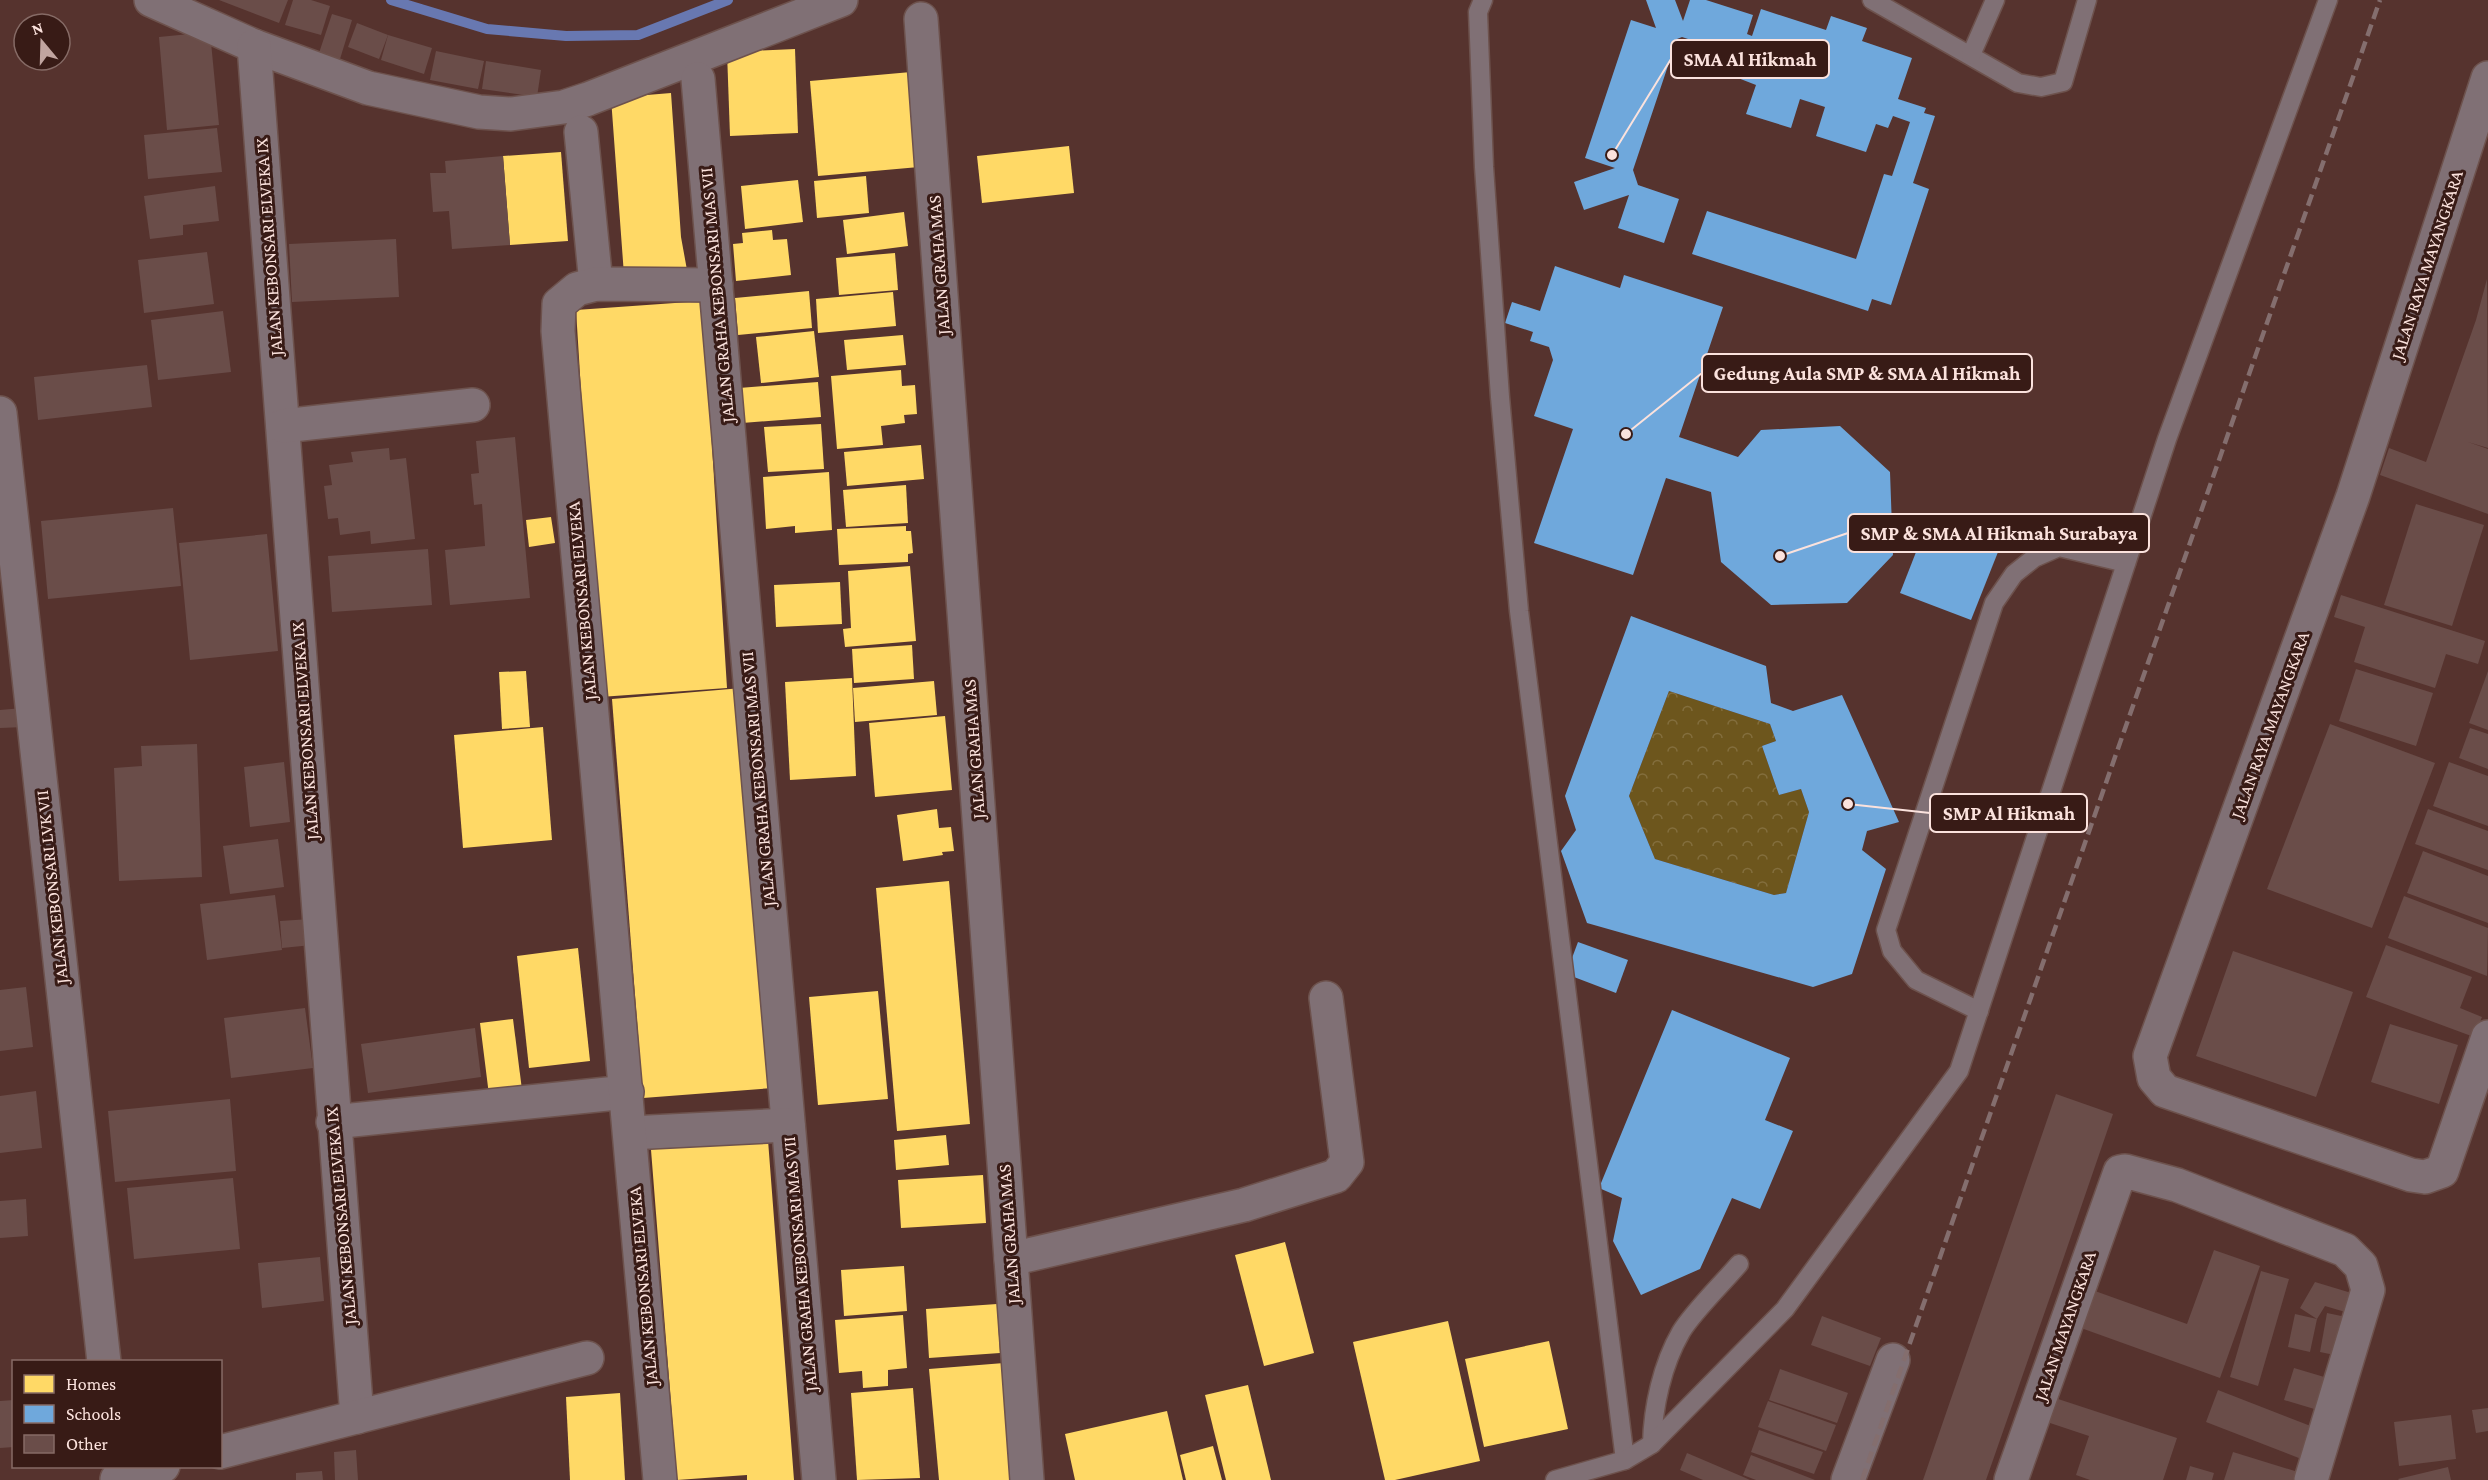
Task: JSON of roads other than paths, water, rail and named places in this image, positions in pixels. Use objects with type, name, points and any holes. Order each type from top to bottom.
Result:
[{"type":"street","points":[[151,0],[254,46],[368,88],[479,112],[520,113],[564,107],[588,99],[841,0]]},
{"type":"street","name":"JALAN GRAHA MAS","points":[[921,19],[1027,1480]]},
{"type":"street","name":"JALAN KEBONSARI ELVEKA IX","points":[[254,46],[333,1122],[357,1417]]},
{"type":"street","name":"JALAN RAYA MAYANGKARA","points":[[2488,78],[2353,495],[2150,1056],[2154,1078],[2165,1091],[2411,1175],[2425,1177],[2442,1171],[2488,1036]]},
{"type":"street","name":"JALAN GRAHA KEBONSARI MAS VII","points":[[698,79],[819,1480]]},
{"type":"street","points":[[581,132],[597,284],[716,285]]},
{"type":"street","name":"JALAN KEBONSARI ELVEKA","points":[[597,284],[577,289],[559,303],[558,331],[660,1480]]},
{"type":"street","points":[[283,426],[472,405]]},
{"type":"street","name":"JALAN KEBONSARI LVK VII","points":[[0,413],[104,1360]]},
{"type":"street","points":[[1011,1259],[1244,1204],[1336,1176],[1347,1162],[1326,998]]},
{"type":"street","points":[[333,1122],[627,1092]]},
{"type":"street","points":[[630,1133],[788,1125]]},
{"type":"street","name":"JALAN MAYANGKARA","points":[[2011,1480],[2120,1172],[2133,1172],[2177,1185],[2345,1250],[2361,1266],[2368,1290],[2311,1480]]},
{"type":"street","points":[[222,1451],[587,1358]]},
{"type":"street","points":[[1848,1480],[1893,1360]]},
{"type":"street","points":[[116,1475],[157,1468]]},
{"type":"lane","points":[[1484,0],[1478,12],[1484,167],[1500,397],[1519,611],[1625,1460]]},
{"type":"lane","points":[[1872,0],[1900,7],[1971,55],[2018,83],[2041,87],[2063,82],[2087,0]]},
{"type":"lane","points":[[1971,55],[1995,0]]},
{"type":"lane","points":[[1555,1480],[1625,1460],[1652,1444],[1785,1309],[1959,1071],[2167,439],[2328,0]]},
{"type":"lane","points":[[1978,1011],[1917,980],[1892,951],[1886,930],[1994,603],[2014,574],[2034,558],[2059,547],[2126,563]]},
{"type":"lane","points":[[1652,1444],[1653,1416],[1664,1374],[1681,1332],[1738,1264]]},
{"type":"waterway","points":[[391,0],[487,29],[566,36],[638,35],[728,0]]},
{"type":"railway","points":[[1862,1480],[2380,0]]},
{"type":"place","name":"SMA Al Hikmah","points":[[1612,155]]},
{"type":"place","name":"Gedung Aula SMP & SMA Al Hikmah","points":[[1626,434]]},
{"type":"place","name":"SMP & SMA Al Hikmah Surabaya","points":[[1780,556]]},
{"type":"place","name":"SMP Al Hikmah","points":[[1848,804]]}]
